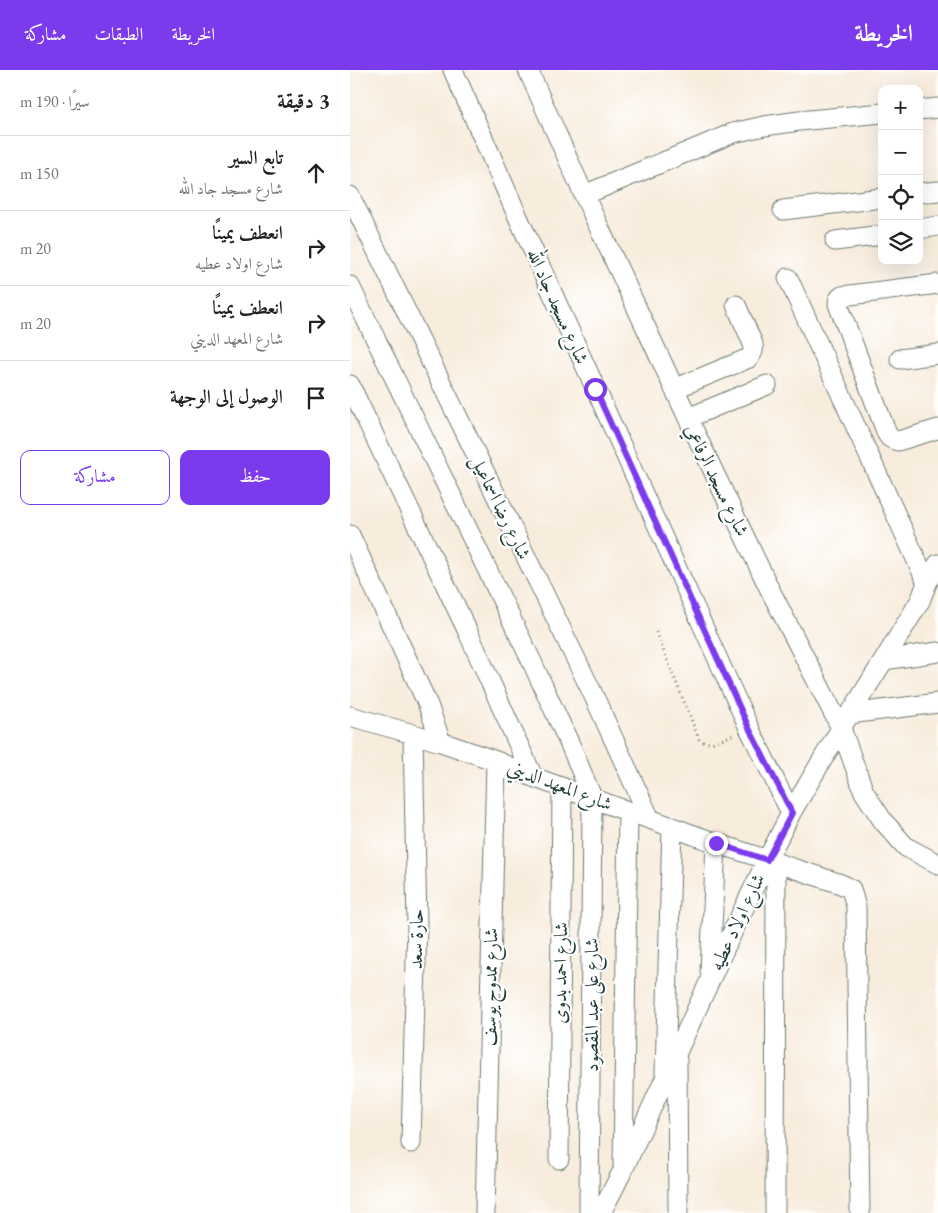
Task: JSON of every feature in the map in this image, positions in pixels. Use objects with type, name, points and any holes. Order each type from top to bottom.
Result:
[{"type":"street","name":"شارع مسجد جاد الله","points":[[453,70],[749,728],[792,813]]},
{"type":"street","name":"شارع مسجد الرفاعي","points":[[528,70],[674,389],[770,590],[845,721],[864,792],[883,821],[906,847],[938,864]]},
{"type":"street","points":[[923,110],[938,108]]},
{"type":"street","points":[[584,195],[733,133],[799,121],[878,113]]},
{"type":"street","points":[[923,193],[938,191]]},
{"type":"street","name":"شارع رضا اسماعيل","points":[[350,196],[587,683],[650,819]]},
{"type":"street","points":[[782,210],[878,198]]},
{"type":"street","points":[[923,228],[938,226]]},
{"type":"street","points":[[835,241],[878,235]]},
{"type":"street","points":[[788,278],[928,594]]},
{"type":"street","points":[[938,284],[842,296],[839,298],[838,304],[889,438],[898,441],[938,429]]},
{"type":"street","points":[[350,286],[531,660],[592,797]]},
{"type":"street","points":[[674,389],[749,358],[752,354],[752,344],[736,305]]},
{"type":"street","points":[[900,359],[938,354]]},
{"type":"street","points":[[350,385],[467,630],[533,777]]},
{"type":"street","points":[[688,418],[766,385]]},
{"type":"street","points":[[350,535],[428,705],[441,742]]},
{"type":"street","name":"شارع اولاد عطيه","points":[[601,1213],[623,1170],[710,981],[772,861],[792,813],[845,721],[928,594],[938,564]]},
{"type":"street","points":[[884,660],[938,652]]},
{"type":"street","points":[[845,721],[938,703]]},
{"type":"street","name":"شارع المعهد الديني","points":[[350,716],[441,742],[716,843],[841,884],[851,889],[856,906],[860,1213]]},
{"type":"street","name":"حارة سعد","points":[[411,1143],[417,924],[413,734]]},
{"type":"street","name":"شارع ممدوح يوسف","points":[[485,1213],[496,761]]},
{"type":"street","name":"شارع احمد بدوى","points":[[559,1159],[562,787]]},
{"type":"street","name":"شارع على عبد المقصود","points":[[589,1213],[592,797]]},
{"type":"street","points":[[623,1170],[628,811]]},
{"type":"street","points":[[664,1082],[672,827]]},
{"type":"street","points":[[710,981],[716,843]]},
{"type":"street","points":[[772,861],[775,1213]]},
{"type":"street","points":[[677,1053],[678,1213]]},
{"type":"path","points":[[656,632],[702,743],[713,742],[749,728]]},
{"type":"route","points":[[595,389],[749,728],[792,813],[767,860],[716,843]]}]
